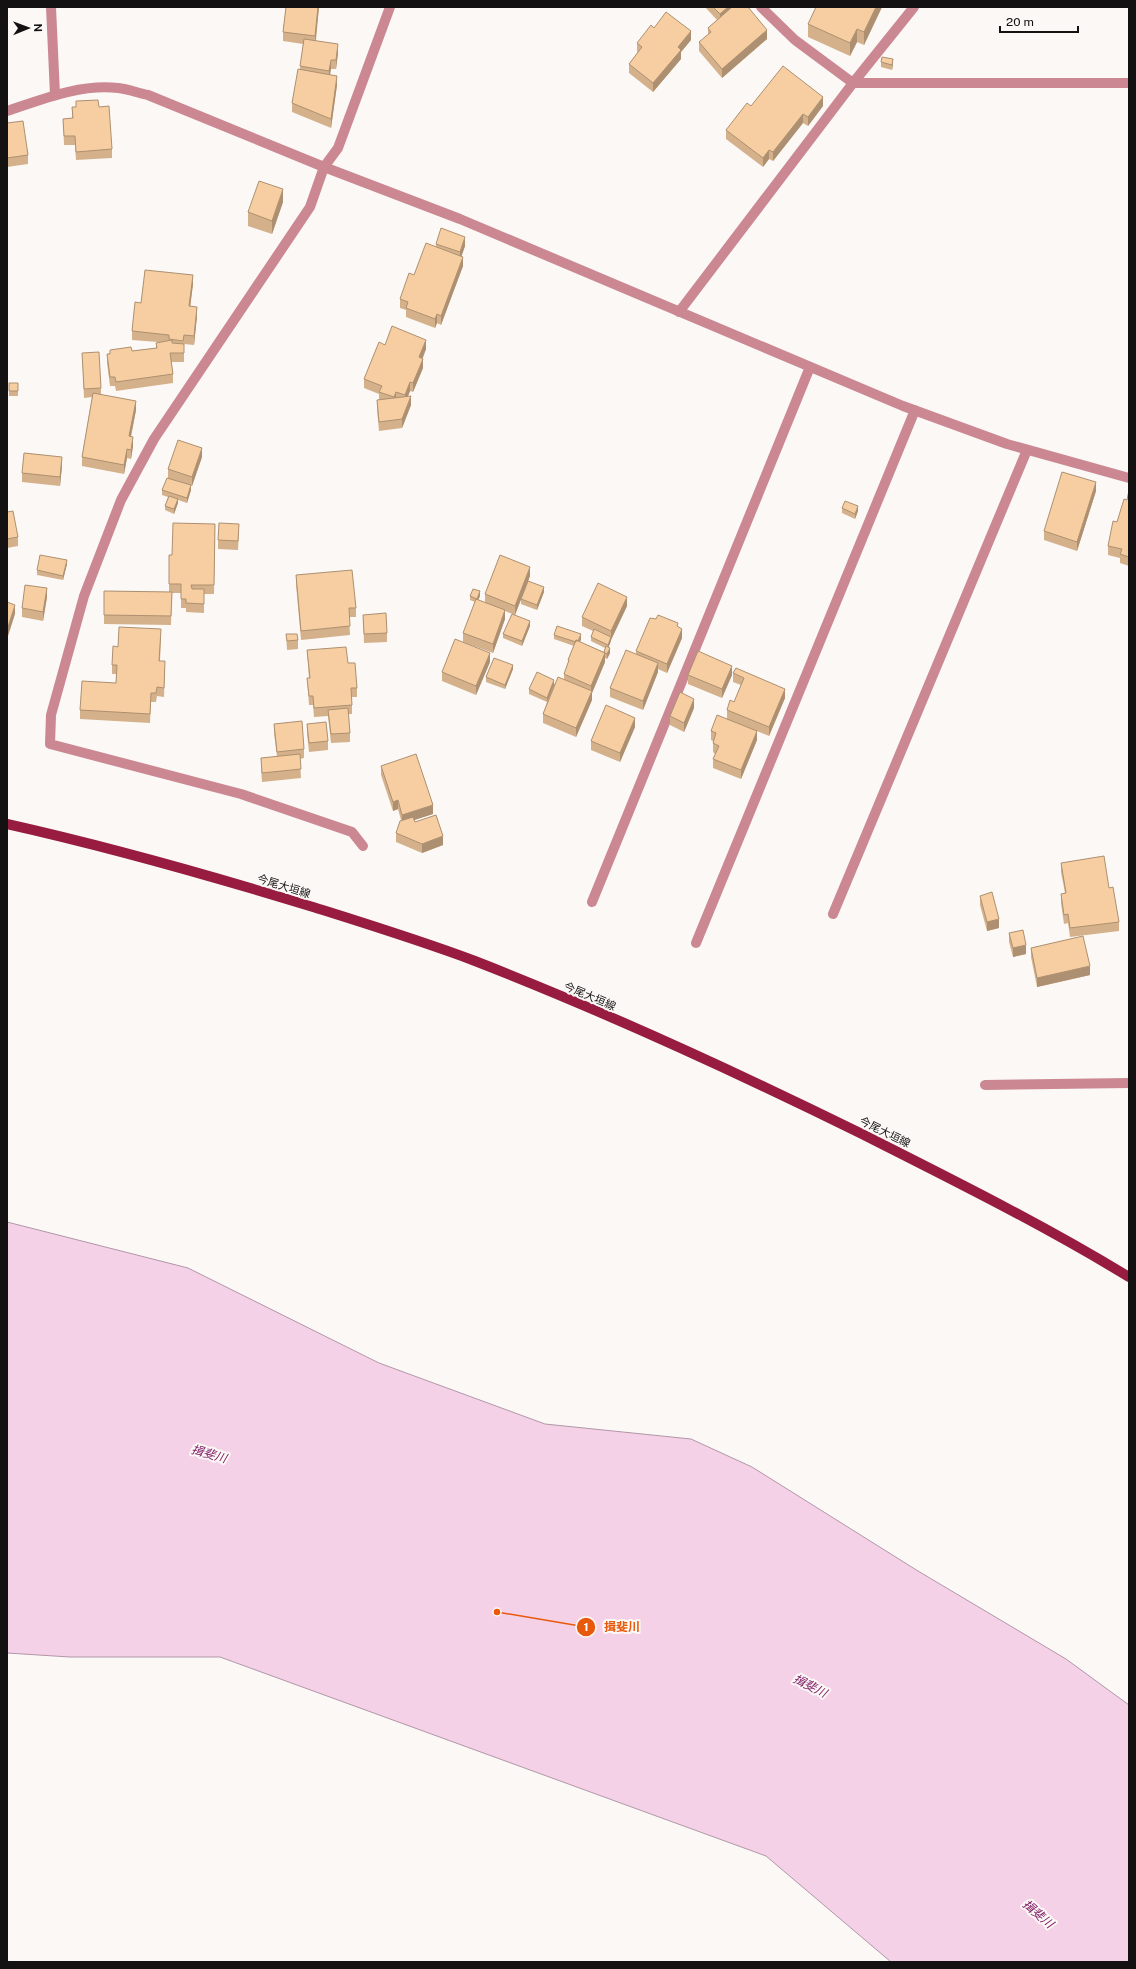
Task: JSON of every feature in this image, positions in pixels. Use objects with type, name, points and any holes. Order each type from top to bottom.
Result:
[{"type":"main road","name":"今尾大垣線","points":[[7,824],[80,840],[276,896],[371,925],[487,966],[619,1022],[784,1096],[1032,1221],[1129,1277]]},
{"type":"street","points":[[51,7],[55,95]]},
{"type":"street","points":[[363,846],[352,832],[241,794],[50,744],[51,715],[84,596],[121,500],[154,439],[310,207],[324,167],[338,148],[390,7]]},
{"type":"street","points":[[761,7],[795,40],[852,83],[1129,83]]},
{"type":"street","points":[[679,312],[852,83],[914,7]]},
{"type":"street","points":[[7,111],[55,95],[87,88],[110,88],[148,95],[324,167],[460,219],[915,410],[1027,450],[1129,478]]},
{"type":"street","points":[[592,902],[810,367]]},
{"type":"street","points":[[696,943],[915,410]]},
{"type":"street","points":[[833,914],[1027,450]]},
{"type":"street","points":[[985,1085],[1129,1083]]},
{"type":"water","name":"揖斐川","points":[[7,1222],[188,1268],[379,1363],[545,1424],[691,1439],[752,1467],[918,1571],[1066,1659],[1129,1705],[1129,1962],[891,1962],[766,1856],[220,1657],[70,1657],[7,1653]]},
{"type":"building","points":[[286,7],[318,7],[315,36],[283,32]]},
{"type":"building","points":[[713,7],[728,7],[720,14]]},
{"type":"building","points":[[732,7],[748,7],[767,30],[722,69],[699,42],[711,32],[708,28]]},
{"type":"building","points":[[816,7],[876,7],[864,32],[857,29],[850,43],[808,24]]},
{"type":"building","points":[[666,12],[691,31],[678,47],[681,50],[653,83],[629,64],[642,47],[637,43],[651,25],[654,28]]},
{"type":"building","points":[[304,39],[338,44],[336,60],[331,60],[329,71],[300,66]]},
{"type":"building","points":[[882,57],[893,59],[892,65],[881,62]]},
{"type":"building","points":[[783,66],[823,97],[808,117],[803,114],[773,152],[769,150],[763,158],[726,130],[747,103],[751,106]]},
{"type":"building","points":[[298,69],[337,76],[331,119],[292,103]]},
{"type":"building","points":[[98,100],[99,107],[109,106],[112,149],[76,152],[75,136],[64,136],[63,119],[73,118],[72,107],[76,107],[76,101]]},
{"type":"building","points":[[23,121],[28,155],[7,158],[7,123]]},
{"type":"building","points":[[259,181],[283,189],[272,221],[248,212]]},
{"type":"building","points":[[441,228],[465,237],[460,252],[436,244]]},
{"type":"building","points":[[426,243],[463,257],[441,316],[437,314],[435,319],[406,308],[408,302],[400,299],[409,273],[414,275]]},
{"type":"building","points":[[145,270],[193,275],[189,306],[197,307],[194,336],[184,335],[183,341],[169,339],[169,335],[132,331],[135,302],[141,303]]},
{"type":"building","points":[[392,326],[426,340],[419,357],[423,359],[413,383],[410,382],[405,395],[396,392],[394,397],[379,392],[382,386],[364,379],[379,342],[385,345]]},
{"type":"building","points":[[172,340],[172,343],[184,344],[184,353],[170,353],[173,374],[116,382],[115,377],[110,377],[107,354],[110,354],[110,350],[131,347],[132,351],[157,348],[156,343]]},
{"type":"building","points":[[99,352],[101,388],[84,389],[82,353]]},
{"type":"building","points":[[9,383],[18,383],[18,391],[9,391]]},
{"type":"building","points":[[93,393],[136,401],[129,436],[133,437],[131,450],[127,449],[124,465],[82,457]]},
{"type":"building","points":[[411,396],[402,419],[379,422],[377,400]]},
{"type":"building","points":[[178,440],[202,448],[192,477],[168,469]]},
{"type":"building","points":[[24,453],[62,457],[60,477],[22,473]]},
{"type":"building","points":[[1062,472],[1096,482],[1077,542],[1044,531]]},
{"type":"building","points":[[167,478],[191,485],[187,498],[162,490]]},
{"type":"building","points":[[1129,490],[1129,557],[1120,554],[1122,549],[1108,546],[1113,521],[1117,522],[1124,499],[1127,500]]},
{"type":"building","points":[[169,496],[178,499],[174,509],[165,506]]},
{"type":"building","points":[[845,501],[858,506],[855,514],[842,508]]},
{"type":"building","points":[[13,511],[18,537],[7,539],[7,512]]},
{"type":"building","points":[[173,523],[215,524],[214,585],[191,585],[192,589],[204,589],[204,604],[186,603],[186,599],[181,599],[181,584],[169,584],[169,555],[172,555]]},
{"type":"building","points":[[219,523],[239,524],[238,541],[218,540]]},
{"type":"building","points":[[40,555],[67,560],[63,576],[37,570]]},
{"type":"building","points":[[500,555],[530,567],[515,606],[485,594]]},
{"type":"building","points":[[352,570],[356,608],[349,608],[350,626],[301,631],[296,575]]},
{"type":"building","points":[[528,581],[544,587],[537,605],[521,599]]},
{"type":"building","points":[[598,583],[627,597],[611,631],[582,617]]},
{"type":"building","points":[[25,585],[47,588],[43,612],[22,608]]},
{"type":"building","points":[[473,589],[480,591],[477,599],[470,596]]},
{"type":"building","points":[[104,591],[172,592],[171,616],[104,615]]},
{"type":"building","points":[[476,599],[505,610],[493,644],[463,633]]},
{"type":"building","points":[[7,602],[15,605],[8,627],[7,627]]},
{"type":"building","points":[[386,613],[387,633],[364,634],[363,615]]},
{"type":"building","points":[[512,614],[530,621],[522,641],[503,634]]},
{"type":"building","points":[[658,615],[678,623],[677,626],[682,629],[667,664],[636,651],[650,618],[656,619]]},
{"type":"building","points":[[557,626],[581,634],[578,641],[576,640],[576,642],[554,635]]},
{"type":"building","points":[[119,627],[161,629],[159,661],[165,661],[164,688],[157,687],[156,693],[151,693],[150,714],[80,710],[82,681],[116,683],[117,665],[112,665],[113,646],[118,647]]},
{"type":"building","points":[[594,629],[611,637],[608,645],[591,637]]},
{"type":"building","points":[[286,634],[297,634],[298,640],[287,641]]},
{"type":"building","points":[[455,639],[490,653],[476,686],[442,672]]},
{"type":"building","points":[[576,640],[605,653],[591,686],[564,674]]},
{"type":"building","points":[[606,646],[610,648],[607,654],[604,652]]},
{"type":"building","points":[[346,647],[348,663],[355,663],[357,688],[351,688],[352,705],[314,708],[313,696],[309,696],[307,678],[310,678],[307,650]]},
{"type":"building","points":[[626,650],[658,663],[643,701],[610,688]]},
{"type":"building","points":[[698,651],[732,666],[722,689],[688,675]]},
{"type":"building","points":[[494,658],[513,665],[505,685],[486,677]]},
{"type":"building","points":[[736,668],[785,689],[769,727],[727,710],[730,700],[734,702],[744,678],[733,673]]},
{"type":"building","points":[[537,672],[554,680],[547,698],[529,689]]},
{"type":"building","points":[[558,677],[592,691],[576,728],[543,714]]},
{"type":"building","points":[[680,692],[694,699],[684,723],[670,716]]},
{"type":"building","points":[[606,705],[635,718],[620,753],[591,741]]},
{"type":"building","points":[[348,708],[350,733],[331,734],[328,710]]},
{"type":"building","points":[[717,715],[757,731],[741,770],[713,759],[719,746],[713,743],[716,733],[711,731]]},
{"type":"building","points":[[302,721],[304,749],[277,752],[274,724]]},
{"type":"building","points":[[326,722],[328,741],[309,743],[307,724]]},
{"type":"building","points":[[300,754],[301,769],[262,773],[261,758]]},
{"type":"building","points":[[416,754],[433,805],[402,815],[398,800],[393,802],[381,766]]},
{"type":"building","points":[[436,815],[443,836],[422,844],[396,833],[400,821],[413,817],[415,822]]},
{"type":"building","points":[[1104,856],[1109,888],[1113,887],[1119,922],[1070,928],[1068,914],[1064,915],[1061,894],[1066,893],[1061,863]]},
{"type":"building","points":[[992,892],[999,919],[987,922],[980,896]]},
{"type":"building","points":[[1023,930],[1026,945],[1013,948],[1009,933]]},
{"type":"building","points":[[1083,936],[1090,966],[1037,978],[1031,948]]},
{"type":"place","name":"揖斐川","points":[[497,1612]]}]
